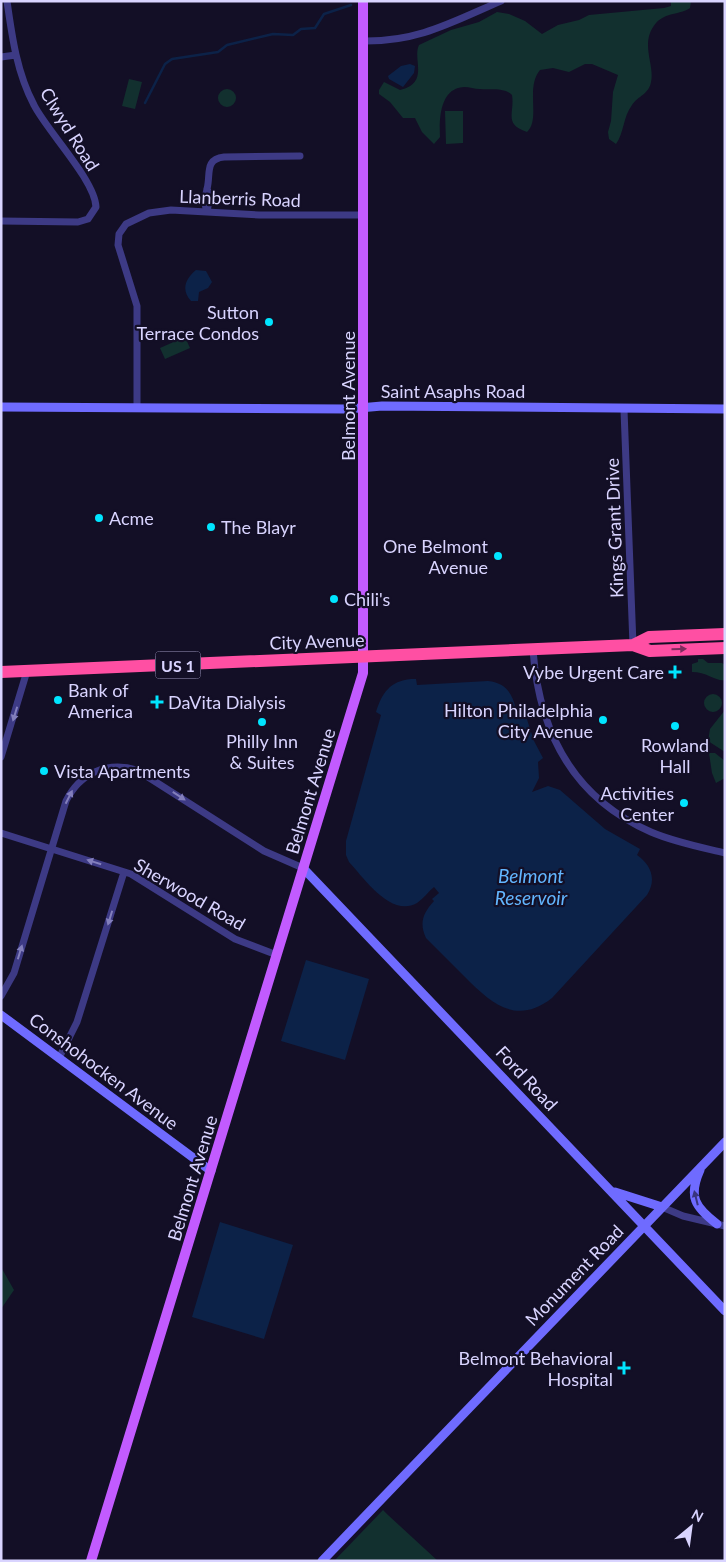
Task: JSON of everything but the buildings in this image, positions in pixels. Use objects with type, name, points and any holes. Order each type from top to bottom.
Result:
[{"type":"highway","name":"City Avenue","points":[[633,645],[650,637],[725,634]]},
{"type":"highway","name":"City Avenue","points":[[1,672],[633,645],[650,650],[725,648]]},
{"type":"main road","name":"Belmont Avenue","points":[[91,1561],[363,673],[365,657],[362,1]]},
{"type":"street","name":"Clwyd Road","points":[[1,221],[78,222],[88,219],[96,207],[94,196],[34,105],[16,55],[6,1]]},
{"type":"street","points":[[363,41],[391,41],[419,36],[501,1]]},
{"type":"street","points":[[1,57],[16,55]]},
{"type":"street","points":[[207,212],[204,195],[207,189],[208,167],[216,159],[300,156]]},
{"type":"street","name":"Llanberris Road","points":[[137,408],[138,308],[119,251],[118,241],[121,230],[134,219],[157,212],[207,212],[259,216],[363,214]]},
{"type":"street","name":"Saint Asaphs Road","points":[[1,407],[364,408],[392,406],[624,410],[725,409]]},
{"type":"street","name":"Kings Grant Drive","points":[[624,410],[633,645]]},
{"type":"street","points":[[533,650],[536,685],[546,721],[567,762],[588,788],[613,810],[644,828],[674,840],[725,853]]},
{"type":"street","points":[[1,757],[27,671]]},
{"type":"street","points":[[1,996],[14,973],[70,794],[83,778],[100,769],[117,766],[137,770],[264,851],[303,868]]},
{"type":"street","name":"Sherwood Road","points":[[1,833],[124,872],[144,881],[235,939],[277,955]]},
{"type":"street","name":"Ford Road","points":[[303,868],[725,1310]]},
{"type":"street","points":[[59,1058],[78,1022],[124,872]]},
{"type":"street","name":"Conshohocken Avenue","points":[[1,1015],[210,1171]]},
{"type":"street","name":"Monument Road","points":[[322,1561],[725,1142]]},
{"type":"street","points":[[701,1166],[695,1184],[694,1200],[703,1213],[721,1225]]},
{"type":"street","points":[[610,1190],[683,1216],[721,1225]]},
{"type":"green space","points":[[671,1],[691,1],[690,8],[660,19],[651,31],[648,46],[652,75],[650,86],[634,102],[629,110],[616,144],[609,139],[608,132],[611,121],[613,92],[618,75],[592,64],[585,64],[569,72],[553,68],[540,70],[534,85],[533,119],[527,132],[512,122],[513,101],[512,95],[509,92],[464,87],[450,93],[446,99],[441,114],[440,137],[434,144],[422,132],[415,118],[403,118],[390,102],[379,94],[379,90],[384,82],[400,90],[409,87],[415,82],[418,70],[417,51],[419,45],[451,30],[479,22],[497,12],[509,14],[525,21],[542,34],[558,25],[579,20],[589,15],[664,8],[671,6]]},
{"type":"green space","points":[[129,79],[142,82],[135,109],[122,106]]},
{"type":"green space","points":[[227,89],[233,92],[236,98],[233,104],[227,107],[221,104],[218,98],[221,92]]},
{"type":"green space","points":[[445,111],[463,111],[463,143],[446,144]]},
{"type":"green space","points":[[185,337],[190,348],[165,359],[160,348]]},
{"type":"green space","points":[[698,659],[703,659],[708,663],[722,663],[725,665],[725,680],[692,672],[692,664],[698,662]]},
{"type":"green space","points":[[713,694],[719,697],[722,703],[719,709],[713,712],[707,709],[704,703],[707,697]]},
{"type":"green space","points":[[725,710],[725,752],[708,741],[710,729]]},
{"type":"green space","points":[[709,753],[715,753],[725,761],[725,778],[716,783],[712,773]]},
{"type":"green space","points":[[1,1267],[14,1290],[1,1309]]},
{"type":"green space","points":[[383,1510],[388,1515],[438,1561],[334,1561]]},
{"type":"water","points":[[410,64],[415,66],[414,73],[403,87],[389,79],[388,76],[401,66]]},
{"type":"water","points":[[196,270],[206,271],[212,282],[208,288],[199,292],[198,301],[191,301],[185,289],[189,277]]},
{"type":"water","name":"Belmont Reservoir","points":[[416,679],[417,685],[488,681],[504,687],[510,694],[516,709],[523,707],[534,741],[543,758],[538,762],[539,778],[532,792],[548,786],[560,790],[605,829],[640,849],[637,855],[646,863],[651,873],[652,883],[647,895],[552,998],[539,1006],[516,1011],[494,1002],[475,987],[426,938],[423,918],[434,901],[432,899],[439,893],[434,887],[417,903],[407,906],[398,905],[388,901],[370,886],[349,862],[346,855],[346,841],[381,715],[376,712],[378,705],[392,685]]},
{"type":"water","points":[[306,960],[369,979],[345,1060],[281,1041]]},
{"type":"water","points":[[220,1222],[293,1245],[264,1339],[192,1317]]},
{"type":"waterway","points":[[145,103],[165,64],[172,59],[218,52],[227,45],[273,34],[293,35],[301,29],[315,28],[324,14],[351,5]]},
{"type":"place","name":"Sutton Terrace Condos","points":[[269,322]]},
{"type":"place","name":"Acme","points":[[99,518]]},
{"type":"place","name":"The Blayr","points":[[211,527]]},
{"type":"place","name":"One Belmont Avenue","points":[[498,556]]},
{"type":"place","name":"Chili's","points":[[334,599]]},
{"type":"place","name":"Vybe Urgent Care","points":[[675,672]]},
{"type":"place","name":"Bank of America","points":[[58,700]]},
{"type":"place","name":"DaVita Dialysis","points":[[157,702]]},
{"type":"place","name":"Hilton Philadelphia City Avenue","points":[[603,720]]},
{"type":"place","name":"Philly Inn & Suites","points":[[262,722]]},
{"type":"place","name":"Rowland Hall","points":[[675,726]]},
{"type":"place","name":"Vista Apartments","points":[[44,771]]},
{"type":"place","name":"Activities Center","points":[[684,803]]},
{"type":"place","name":"Belmont Behavioral Hospital","points":[[624,1368]]}]
